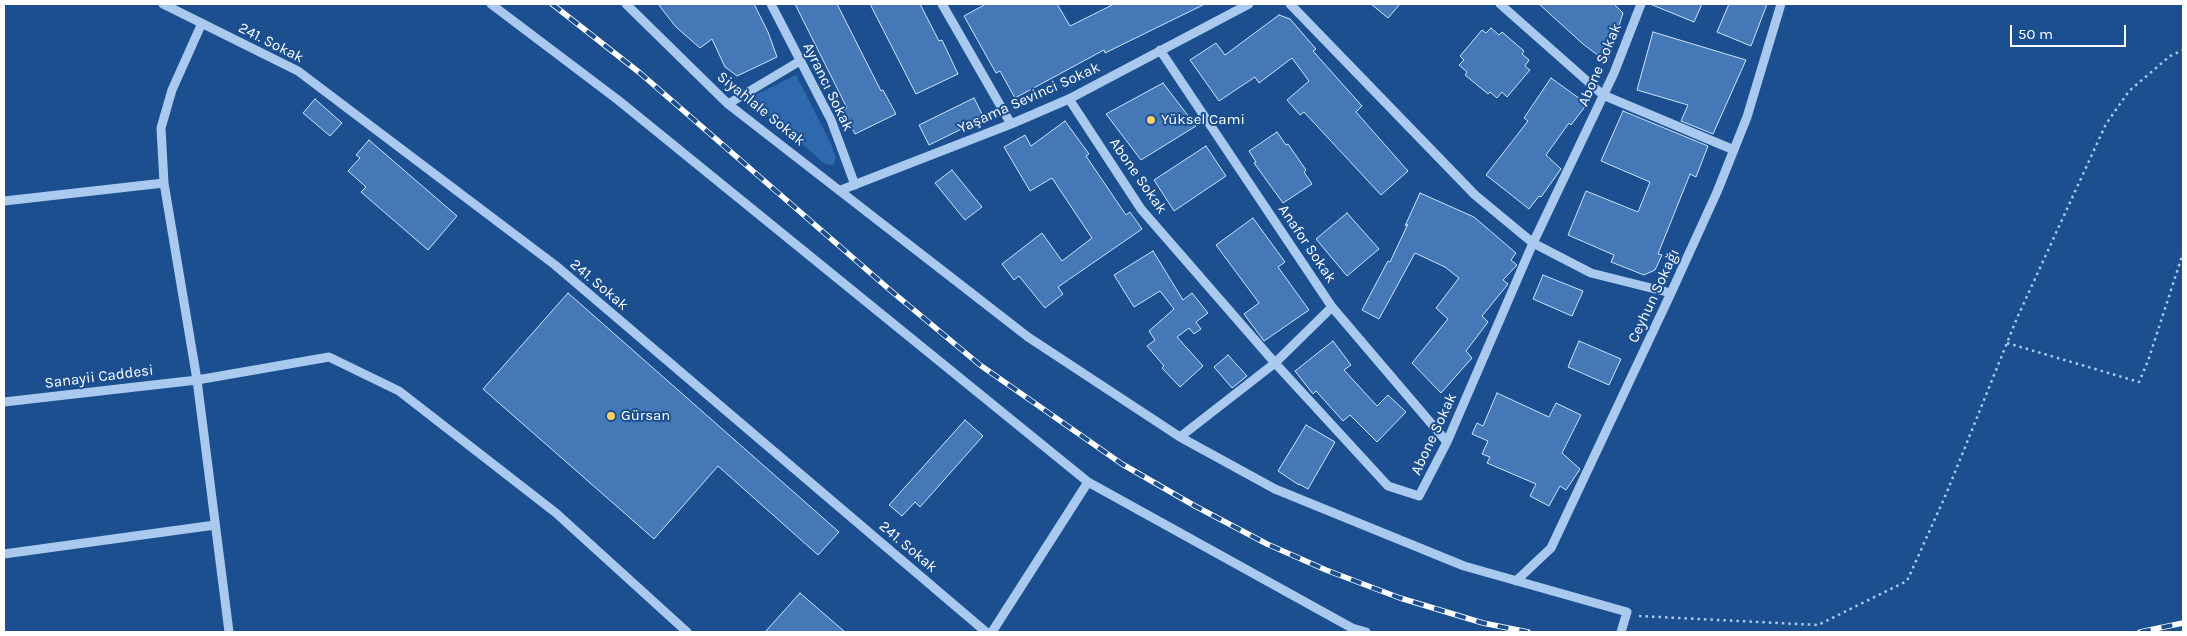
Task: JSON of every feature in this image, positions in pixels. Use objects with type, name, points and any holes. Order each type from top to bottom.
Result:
[{"type":"street","name":"241. Sokak","points":[[163,4],[298,71],[555,265],[986,632]]},
{"type":"street","points":[[491,4],[524,26],[618,100],[1088,482],[1352,628],[1366,632]]},
{"type":"street","name":"Siyahlale Sokak","points":[[626,4],[728,104],[1028,337],[1180,437],[1275,490],[1464,566],[1627,612]]},
{"type":"street","name":"Ayrancı Sokak","points":[[771,4],[831,120],[855,185]]},
{"type":"street","name":"Yaşama Sevinci Sokak","points":[[841,190],[1011,124],[1069,99],[1238,6],[1249,4]]},
{"type":"street","points":[[1290,4],[1476,195],[1533,243],[1591,272],[1671,293]]},
{"type":"street","points":[[1500,4],[1603,95],[1734,150]]},
{"type":"street","name":"Abone Sokak","points":[[1069,99],[1141,209],[1275,363],[1388,486],[1419,496],[1447,442],[1533,243],[1614,73],[1641,4]]},
{"type":"street","name":"Ceyhun Sokağı","points":[[1516,581],[1551,548],[1671,293],[1747,117],[1781,4]]},
{"type":"street","points":[[945,5],[1011,124]]},
{"type":"street","points":[[202,23],[172,90],[161,128],[164,183],[197,380],[229,632]]},
{"type":"street","name":"Anafor Sokak","points":[[1160,50],[1332,307],[1447,442]]},
{"type":"street","points":[[728,104],[800,61]]},
{"type":"street","points":[[4,201],[164,183]]},
{"type":"street","points":[[1180,437],[1275,363],[1332,307]]},
{"type":"street","name":"Sanayii Caddesi","points":[[4,402],[197,380],[329,357],[399,391],[556,513],[687,632]]},
{"type":"street","points":[[992,632],[1088,482]]},
{"type":"street","points":[[4,554],[215,525]]},
{"type":"street","points":[[1621,632],[1627,612]]},
{"type":"path","points":[[1627,612],[1642,617],[1818,625],[1907,581],[1947,492],[2007,343],[2106,124],[2129,91],[2170,56],[2183,50]]},
{"type":"path","points":[[2007,343],[2139,382],[2148,361],[2183,252]]},
{"type":"shaded area","points":[[796,75],[831,144],[836,158],[833,165],[825,164],[749,98]]},
{"type":"building","points":[[658,4],[754,4],[768,32],[777,57],[737,76],[725,67],[712,39],[700,48],[676,27]]},
{"type":"building","points":[[795,4],[837,4],[881,91],[883,90],[896,114],[855,134],[842,111],[847,108]]},
{"type":"building","points":[[870,4],[920,4],[939,41],[942,40],[958,74],[916,94]]},
{"type":"building","points":[[986,4],[1057,4],[1070,26],[1114,4],[1205,4],[1105,53],[1104,50],[1015,98],[1000,71],[996,73],[964,16]]},
{"type":"building","points":[[1371,4],[1400,4],[1388,18]]},
{"type":"building","points":[[1539,4],[1614,4],[1623,13],[1607,62],[1583,44]]},
{"type":"building","points":[[1650,4],[1702,4],[1694,22]]},
{"type":"building","points":[[1729,4],[1767,4],[1751,46],[1717,32]]},
{"type":"building","points":[[1279,15],[1290,19],[1316,49],[1313,51],[1362,106],[1356,112],[1408,171],[1381,195],[1304,112],[1300,115],[1287,100],[1309,81],[1292,58],[1259,83],[1255,77],[1219,101],[1190,60],[1216,43],[1225,55]]},
{"type":"building","points":[[1491,28],[1499,35],[1502,32],[1524,51],[1522,54],[1529,60],[1525,66],[1530,70],[1507,97],[1502,92],[1497,98],[1490,92],[1488,94],[1465,75],[1467,72],[1459,65],[1464,60],[1460,56],[1482,30],[1486,33]]},
{"type":"building","points":[[1653,32],[1746,60],[1713,134],[1681,121],[1688,105],[1637,90]]},
{"type":"building","points":[[1551,78],[1587,104],[1571,125],[1569,123],[1546,155],[1561,169],[1541,197],[1539,196],[1529,209],[1486,175],[1528,121],[1524,118]]},
{"type":"building","name":"Yüksel Cami","points":[[1163,83],[1196,126],[1141,160],[1106,114]]},
{"type":"building","points":[[974,98],[984,118],[929,145],[919,125]]},
{"type":"building","points":[[315,99],[342,123],[330,136],[303,113]]},
{"type":"building","points":[[1623,111],[1708,146],[1696,177],[1690,174],[1658,254],[1662,255],[1655,270],[1644,275],[1611,262],[1614,255],[1568,235],[1586,191],[1638,212],[1650,182],[1601,161]]},
{"type":"building","points":[[1065,121],[1089,154],[1086,156],[1126,215],[1130,212],[1142,229],[1058,287],[1063,294],[1045,308],[1019,276],[1014,280],[1002,264],[1042,233],[1062,261],[1092,238],[1052,178],[1030,191],[1004,147],[1025,135],[1031,146]]},
{"type":"building","points":[[1277,132],[1306,170],[1304,172],[1312,184],[1283,203],[1254,163],[1256,162],[1249,151]]},
{"type":"building","points":[[369,140],[457,216],[428,250],[361,192],[366,187],[348,171],[360,158],[356,155]]},
{"type":"building","points":[[1206,146],[1226,176],[1174,211],[1154,180]]},
{"type":"building","points":[[952,170],[982,207],[965,220],[935,183]]},
{"type":"building","points":[[1420,193],[1474,217],[1516,253],[1511,260],[1517,265],[1503,280],[1508,284],[1482,316],[1488,322],[1466,351],[1472,358],[1441,393],[1412,363],[1448,319],[1436,308],[1459,278],[1445,267],[1415,253],[1379,319],[1362,310],[1388,261],[1390,262]]},
{"type":"building","points":[[1347,213],[1379,249],[1347,276],[1316,239]]},
{"type":"building","points":[[1253,218],[1285,262],[1278,267],[1309,310],[1264,341],[1244,314],[1259,303],[1216,245]]},
{"type":"building","points":[[1153,251],[1183,300],[1192,293],[1208,313],[1196,322],[1201,329],[1194,334],[1189,328],[1177,337],[1203,366],[1180,387],[1162,368],[1164,366],[1147,346],[1155,340],[1149,331],[1174,309],[1160,291],[1134,307],[1114,275]]},
{"type":"building","points":[[1543,275],[1583,291],[1572,316],[1533,299]]},
{"type":"building","name":"Gürsan","points":[[568,293],[839,532],[818,555],[718,466],[654,539],[483,389]]},
{"type":"building","points":[[1333,341],[1351,365],[1344,370],[1377,406],[1388,395],[1406,412],[1377,442],[1350,415],[1343,421],[1316,391],[1313,394],[1295,371]]},
{"type":"building","points":[[1579,341],[1621,359],[1609,385],[1568,367]]},
{"type":"building","points":[[1228,355],[1247,376],[1232,388],[1214,367]]},
{"type":"building","points":[[1497,393],[1549,417],[1556,403],[1581,415],[1562,453],[1580,469],[1566,490],[1560,486],[1549,506],[1530,496],[1536,484],[1487,463],[1490,457],[1482,454],[1488,441],[1472,434],[1477,423],[1483,426]]},
{"type":"building","points":[[965,420],[983,436],[920,507],[915,502],[902,516],[889,505]]},
{"type":"building","points":[[1306,425],[1335,442],[1308,489],[1278,471]]},
{"type":"building","points":[[800,593],[845,632],[765,632]]},
{"type":"railway","points":[[552,4],[640,73],[890,290],[980,365],[1122,464],[1195,506],[1267,544],[1326,570],[1400,598],[1483,623],[1528,632]]},
{"type":"railway","points":[[2140,632],[2183,623]]},
{"type":"place","name":"Yüksel Cami","points":[[1151,120]]},
{"type":"place","name":"Gürsan","points":[[611,416]]}]
